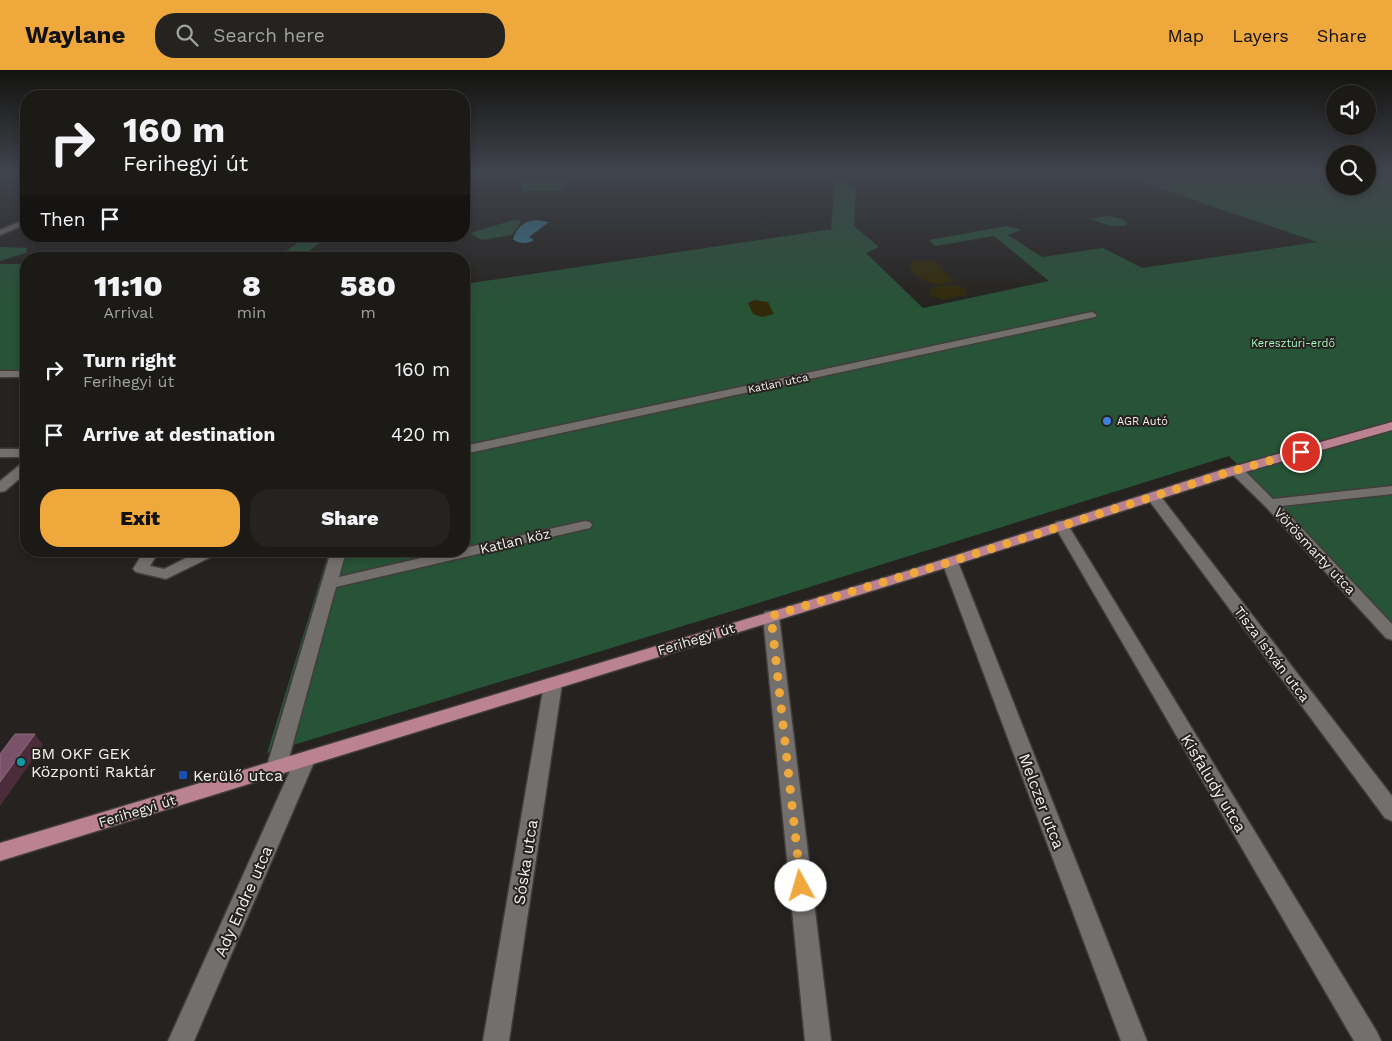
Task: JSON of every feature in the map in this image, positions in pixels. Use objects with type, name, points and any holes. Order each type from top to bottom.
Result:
[{"type":"main road","name":"Ferihegyi út","points":[[0,852],[950,562],[1236,470],[1392,426]]},
{"type":"street","points":[[0,233],[20,225]]},
{"type":"street","name":"Katlan utca","points":[[470,449],[1092,316]]},
{"type":"street","points":[[0,374],[20,374]]},
{"type":"street","points":[[0,453],[20,453]]},
{"type":"street","name":"Vörösmarty utca","points":[[1236,470],[1270,503],[1392,634]]},
{"type":"street","points":[[0,488],[20,472]]},
{"type":"street","points":[[1270,503],[1392,490]]},
{"type":"street","name":"Tisza István utca","points":[[1153,496],[1392,812]]},
{"type":"street","name":"Katlan köz","points":[[470,552],[585,525]]},
{"type":"street","name":"Kisfaludy utca","points":[[1061,525],[1368,1041]]},
{"type":"street","points":[[148,557],[141,569],[166,574],[200,557]]},
{"type":"street","points":[[276,769],[337,557]]},
{"type":"street","name":"Katlan köz","points":[[329,584],[446,557]]},
{"type":"street","name":"Melczer utca","points":[[950,562],[1134,1041]]},
{"type":"street","points":[[771,616],[818,1041]]},
{"type":"street","name":"Sóska utca","points":[[496,1041],[553,684]]},
{"type":"street","name":"Ady Endre utca","points":[[180,1041],[305,760]]},
{"type":"green space","name":"Keresztúri-erdő","points":[[832,216],[854,216],[854,226],[879,247],[866,253],[923,308],[1049,281],[994,236],[935,246],[929,240],[1007,226],[1021,230],[1008,235],[1042,257],[1103,248],[1142,268],[1317,242],[1242,216],[1392,216],[1392,623],[1229,456],[768,600],[267,753],[327,557],[470,557],[470,283],[833,229],[831,227]]},
{"type":"green space","points":[[1109,216],[1122,219],[1128,223],[1124,226],[1111,226],[1090,219]]},
{"type":"green space","points":[[513,220],[521,221],[512,235],[482,240],[470,233]]},
{"type":"green space","points":[[299,242],[321,242],[307,252],[284,252]]},
{"type":"green space","points":[[0,247],[27,248],[26,252],[20,252],[20,255],[0,261]]},
{"type":"green space","points":[[0,264],[20,264],[20,372],[0,371]]},
{"type":"sand","points":[[919,260],[935,261],[954,281],[934,284],[921,279],[909,264]]},
{"type":"sand","points":[[957,285],[966,289],[967,295],[943,300],[930,295],[929,291],[935,286]]},
{"type":"sand","points":[[754,300],[768,302],[774,314],[762,317],[753,314],[748,303]]},
{"type":"water","points":[[536,220],[549,222],[529,237],[534,240],[523,243],[513,239],[521,226]]},
{"type":"building","points":[[15,734],[35,734],[0,782],[0,754]]},
{"type":"place","name":"AGR Autó","points":[[1107,421]]},
{"type":"place","name":"BM OKF GEK Központi Raktár","points":[[21,762]]},
{"type":"place","name":"Kerülő utca","points":[[183,775]]},
{"type":"route","points":[[801,886],[771,616],[950,562],[1226,473],[1301,452]]}]
